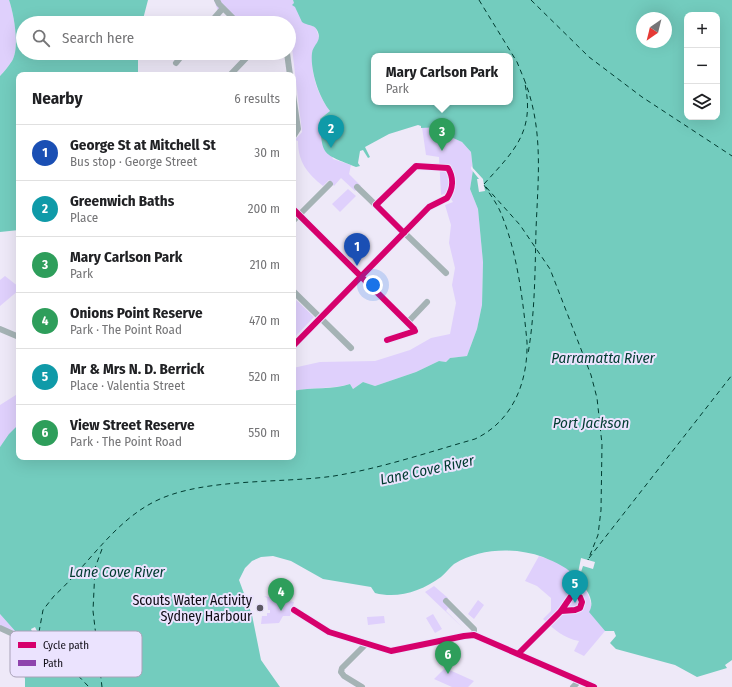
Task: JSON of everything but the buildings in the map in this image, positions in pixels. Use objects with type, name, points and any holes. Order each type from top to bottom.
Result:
[{"type":"street","points":[[217,0],[231,16]]},
{"type":"street","points":[[216,16],[223,8]]},
{"type":"street","points":[[233,72],[244,60]]},
{"type":"street","points":[[288,60],[290,72]]},
{"type":"street","points":[[296,115],[298,129],[296,133]]},
{"type":"street","points":[[296,343],[431,205],[446,200],[452,187],[452,176],[448,168],[418,165],[412,168],[376,205]]},
{"type":"street","points":[[296,218],[330,184]]},
{"type":"street","points":[[357,187],[446,273]]},
{"type":"street","points":[[296,212],[408,322],[415,331],[387,340]]},
{"type":"street","points":[[296,294],[351,348]]},
{"type":"street","points":[[408,322],[428,302]]},
{"type":"street","points":[[1,332],[16,337]]},
{"type":"street","points":[[446,601],[472,626],[474,629],[474,635]]},
{"type":"street","points":[[294,610],[329,632],[390,652],[474,635],[594,687]]},
{"type":"street","points":[[518,654],[561,611]]},
{"type":"street","points":[[0,628],[10,634]]},
{"type":"street","points":[[362,687],[341,672],[342,668],[366,644]]},
{"type":"street","points":[[573,687],[579,681]]},
{"type":"shaded area","points":[[0,0],[9,0],[13,14],[16,48],[12,61],[0,76]]},
{"type":"shaded area","points":[[214,0],[293,0],[298,13],[309,24],[316,28],[319,38],[312,53],[314,78],[322,99],[330,111],[320,119],[333,159],[351,165],[349,174],[361,186],[355,191],[341,178],[334,186],[329,180],[323,186],[308,172],[302,161],[298,148],[298,141],[296,140],[302,132],[293,60],[296,60],[296,16],[235,16],[226,8],[218,11]]},
{"type":"shaded area","points":[[422,127],[440,127],[447,129],[453,138],[462,142],[471,152],[473,170],[470,189],[478,209],[483,262],[482,305],[477,329],[467,356],[450,358],[446,362],[439,361],[416,372],[375,386],[363,382],[353,389],[350,384],[337,387],[296,391],[296,367],[320,362],[375,361],[410,350],[431,338],[450,334],[456,303],[452,285],[455,268],[449,243],[451,225],[445,205],[453,202],[447,193],[441,195],[439,157],[426,155]]},
{"type":"shaded area","points":[[348,189],[356,196],[340,212],[332,204]]},
{"type":"shaded area","points":[[5,276],[16,285],[16,293],[0,306],[0,280]]},
{"type":"shaded area","points":[[296,300],[314,317],[296,336]]},
{"type":"shaded area","points":[[16,395],[16,428],[0,447],[0,405]]},
{"type":"shaded area","points":[[539,556],[563,565],[573,573],[587,593],[591,606],[590,612],[605,631],[584,656],[574,651],[579,641],[564,636],[543,619],[551,611],[551,598],[537,586],[525,581]]},
{"type":"shaded area","points":[[434,586],[448,598],[446,599],[468,625],[467,626],[448,608],[446,611],[463,628],[425,592]]},
{"type":"shaded area","points":[[264,596],[294,602],[290,616],[283,616],[279,623],[261,624],[262,616],[267,616],[267,613],[270,613],[270,610],[268,610],[267,598]]},
{"type":"shaded area","points":[[478,600],[484,605],[474,619],[468,614]]},
{"type":"shaded area","points":[[0,614],[15,631],[13,631],[0,627]]},
{"type":"shaded area","points":[[433,614],[442,629],[435,633],[426,618]]},
{"type":"shaded area","points":[[384,616],[385,623],[368,625],[367,617]]},
{"type":"shaded area","points":[[445,668],[474,681],[468,687],[452,687],[434,679]]},
{"type":"water","points":[[9,0],[148,0],[144,16],[16,16],[16,40],[13,14]]},
{"type":"water","name":"Port Jackson","points":[[293,0],[732,0],[732,660],[725,665],[727,668],[697,677],[675,665],[616,649],[610,643],[616,636],[614,631],[605,631],[589,612],[591,608],[591,599],[584,587],[574,576],[558,563],[532,554],[498,551],[475,555],[454,564],[441,577],[418,590],[392,595],[375,593],[371,587],[323,579],[291,561],[273,556],[261,557],[252,561],[245,568],[239,580],[252,615],[261,660],[280,687],[25,687],[25,677],[142,677],[142,631],[15,631],[0,614],[0,447],[16,427],[16,460],[296,460],[296,391],[337,387],[350,384],[353,389],[363,382],[375,386],[416,372],[439,361],[446,362],[450,358],[467,356],[477,329],[482,305],[483,262],[478,209],[470,189],[473,170],[471,152],[462,142],[453,138],[447,129],[440,127],[421,128],[421,126],[418,125],[389,134],[365,147],[370,157],[368,158],[363,150],[360,151],[358,163],[360,166],[356,167],[330,156],[323,147],[320,119],[330,111],[322,99],[316,84],[312,67],[312,53],[319,34],[316,28],[302,22],[295,7],[292,5],[294,3]]},
{"type":"water","points":[[16,48],[16,60],[138,60],[138,72],[16,72],[16,230],[0,232],[0,76],[12,61]]},
{"type":"pier","points":[[471,166],[483,179],[485,191],[479,192],[477,179],[479,179],[471,169]]},
{"type":"pier","points":[[581,558],[595,562],[593,569],[583,566],[579,578],[577,578]]},
{"type":"pier","points":[[35,627],[37,631],[32,631],[31,629]]},
{"type":"ferry route","points":[[479,0],[511,53]]},
{"type":"ferry route","points":[[531,0],[589,57],[642,97],[732,156]]},
{"type":"ferry route","points":[[513,55],[524,79]]},
{"type":"ferry route","points":[[524,79],[535,116],[538,154],[534,292],[528,354]]},
{"type":"ferry route","points":[[484,184],[513,151],[520,140],[527,115],[525,84]]},
{"type":"ferry route","points":[[39,631],[43,610],[54,596],[66,585],[111,535],[136,513],[169,495],[214,485],[312,478],[352,473],[475,439],[499,422],[516,399],[521,386],[525,372],[527,342],[521,292],[511,242],[500,211],[484,185]]},
{"type":"ferry route","points":[[486,187],[520,225],[550,269],[591,375],[597,398],[602,444],[601,510],[598,535],[588,560]]},
{"type":"ferry route","points":[[589,558],[732,375]]},
{"type":"ferry route","points":[[95,631],[93,611],[95,568],[102,549]]},
{"type":"ferry route","points":[[79,677],[89,687]]},
{"type":"ferry route","points":[[101,677],[102,687]]},
{"type":"cycle path","points":[[416,166],[448,168],[452,183],[451,191],[447,198],[429,207],[404,233],[376,205],[416,166]]},
{"type":"cycle path","points":[[296,212],[415,331],[387,340]]},
{"type":"cycle path","points":[[296,343],[404,233]]},
{"type":"cycle path","points":[[518,654],[561,611],[572,595],[575,594],[580,597],[582,602],[580,608],[561,611]]},
{"type":"cycle path","points":[[294,610],[329,632],[391,651],[474,635],[594,687]]},
{"type":"place","name":"Greenwich Baths","points":[[331,148]]},
{"type":"place","name":"Mary Carlson Park","points":[[442,151]]},
{"type":"place","name":"George St at Mitchell St","points":[[357,266]]},
{"type":"place","name":"Mr & Mrs N. D. Berrick","points":[[575,603]]},
{"type":"place","name":"Scouts Water Activity Sydney Harbour","points":[[260,608]]},
{"type":"place","name":"Onions Point Reserve","points":[[281,611]]},
{"type":"place","name":"View Street Reserve","points":[[448,674]]},
{"type":"water label","name":"Parramatta River","points":[[603,358]]},
{"type":"water label","name":"Lane Cove River","points":[[427,470]]},
{"type":"water label","name":"Lane Cove River","points":[[117,572]]}]
